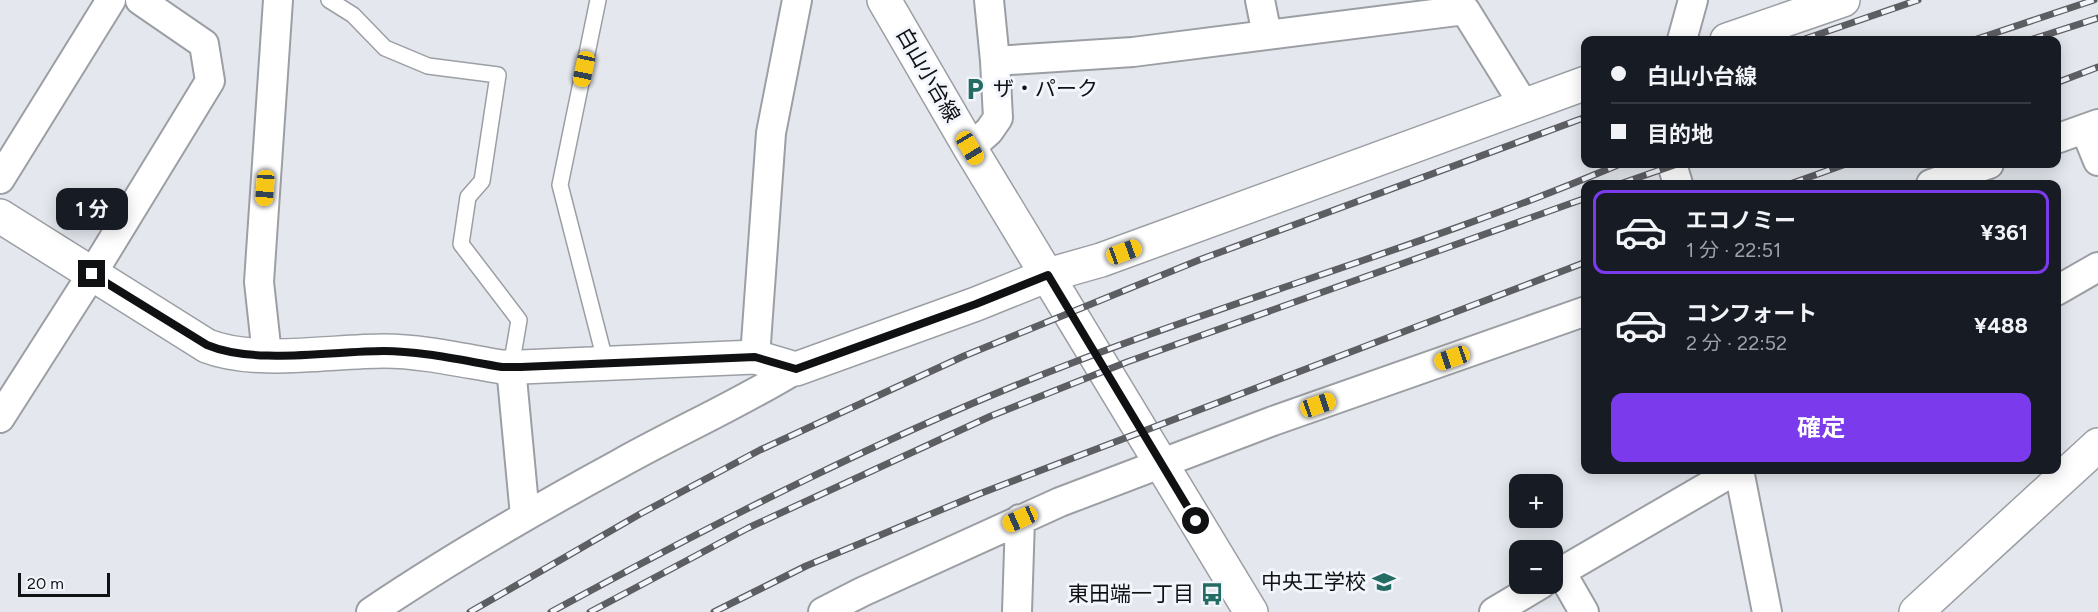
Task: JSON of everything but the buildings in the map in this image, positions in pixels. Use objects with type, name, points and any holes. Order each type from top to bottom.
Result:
[{"type":"street","points":[[0,179],[111,0]]},
{"type":"street","points":[[0,418],[92,274],[210,81],[204,44],[141,0]]},
{"type":"street","points":[[267,355],[259,282],[278,0]]},
{"type":"street","points":[[755,357],[771,133],[797,0]]},
{"type":"street","name":"白山小台線","points":[[884,0],[970,148],[1251,612]]},
{"type":"street","points":[[970,148],[989,131],[998,118],[989,0]]},
{"type":"street","points":[[1260,0],[1267,35]]},
{"type":"street","points":[[1683,36],[1693,0]]},
{"type":"street","points":[[1739,36],[1843,0]]},
{"type":"street","points":[[995,61],[1074,50],[1132,52],[1267,35],[1460,5],[1524,105]]},
{"type":"street","points":[[371,612],[435,569],[525,516],[621,463],[755,394],[796,369],[976,304],[1048,275],[1101,260],[1581,85]]},
{"type":"street","points":[[2061,137],[2092,127],[2098,161]]},
{"type":"street","points":[[1943,180],[1977,168]]},
{"type":"street","points":[[0,216],[220,351],[267,355],[385,351],[511,367],[755,357],[796,369]]},
{"type":"street","points":[[2061,288],[2098,267]]},
{"type":"street","points":[[823,612],[1020,519],[1160,462],[1581,314]]},
{"type":"street","points":[[511,367],[525,516]]},
{"type":"street","points":[[1916,612],[2098,445]]},
{"type":"street","points":[[1563,570],[1731,474]]},
{"type":"street","points":[[1739,474],[1767,612]]},
{"type":"street","points":[[1017,612],[1020,519]]},
{"type":"street","points":[[1563,590],[1584,612]]},
{"type":"street","points":[[1494,612],[1523,594]]},
{"type":"lane","points":[[329,0],[353,15],[385,48],[428,66],[498,75],[482,181],[468,197],[461,244],[519,320],[511,367]]},
{"type":"lane","points":[[598,0],[560,185],[606,364]]},
{"type":"railway","points":[[1814,36],[1918,0]]},
{"type":"railway","points":[[1986,36],[2094,0]]},
{"type":"railway","points":[[2042,36],[2098,18]]},
{"type":"railway","points":[[2061,81],[2098,67]]},
{"type":"railway","points":[[470,612],[640,514],[760,450],[964,356],[1199,260],[1581,119]]},
{"type":"railway","points":[[1582,180],[1610,168]]},
{"type":"railway","points":[[1631,180],[1666,168]]},
{"type":"railway","points":[[1801,180],[1835,168]]},
{"type":"railway","points":[[551,612],[743,511],[938,418],[1140,337],[1416,242],[1581,180]]},
{"type":"railway","points":[[590,612],[748,528],[991,416],[1127,362],[1581,200]]},
{"type":"railway","points":[[714,612],[806,566],[979,494],[1581,264]]},
{"type":"place","name":"ザ・パーク","points":[[975,89]]},
{"type":"place","name":"中央工学校","points":[[1384,582]]},
{"type":"place","name":"東田端一丁目","points":[[1212,594]]},
{"type":"route","points":[[92,274],[207,345],[220,351],[238,354],[400,351],[502,367],[755,357],[796,369],[976,304],[1048,275],[1196,521]]}]
